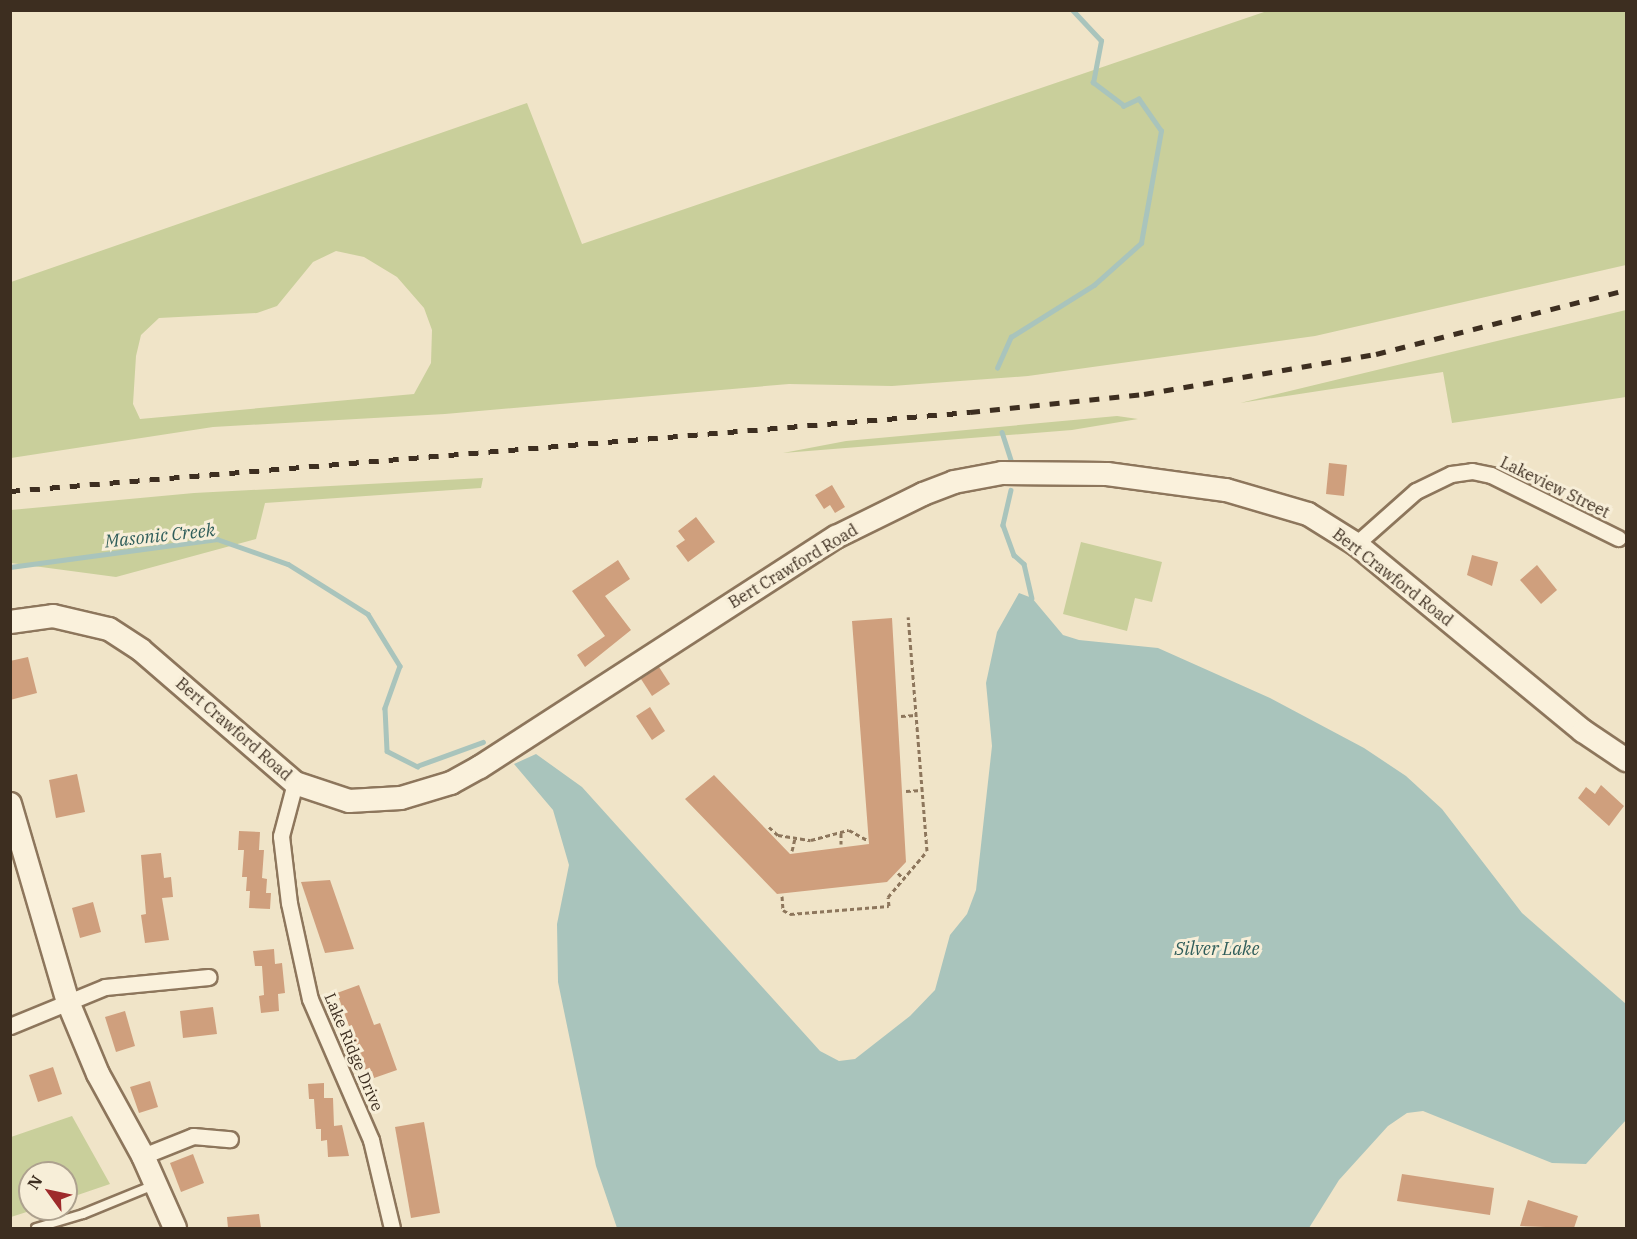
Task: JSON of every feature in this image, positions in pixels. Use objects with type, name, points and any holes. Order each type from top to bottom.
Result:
[{"type":"street","name":"Bert Crawford Road","points":[[10,622],[67,618],[95,623],[125,638],[295,783],[333,798],[366,802],[401,798],[451,783],[837,537],[954,482],[1002,472],[1060,471],[1226,490],[1308,514],[1356,544],[1583,730],[1626,760]]},
{"type":"street","name":"Lakeview Street","points":[[1356,544],[1416,491],[1451,474],[1472,471],[1491,475],[1618,538]]},
{"type":"street","name":"Lake Ridge Drive","points":[[295,783],[281,836],[289,903],[310,999],[371,1140],[392,1228]]},
{"type":"street","points":[[11,806],[68,1002],[98,1074],[143,1156],[175,1228]]},
{"type":"street","points":[[10,1026],[105,987],[209,977]]},
{"type":"street","points":[[143,1156],[193,1136],[230,1139]]},
{"type":"lane","points":[[36,1228],[100,1208],[155,1184]]},
{"type":"path","points":[[782,896],[783,910],[790,914],[889,906],[888,897],[927,851],[908,616]]},
{"type":"path","points":[[901,716],[916,715]]},
{"type":"path","points":[[906,791],[922,790]]},
{"type":"path","points":[[768,827],[778,835],[811,840],[857,831],[867,840]]},
{"type":"path","points":[[841,833],[842,844]]},
{"type":"path","points":[[792,851],[795,838]]},
{"type":"path","points":[[898,873],[904,879]]},
{"type":"green space","points":[[1267,11],[1626,11],[1626,265],[1315,336],[1028,376],[892,386],[789,384],[445,414],[213,427],[11,458],[11,282],[527,103],[582,244]],"holes":[[[336,251],[364,257],[397,277],[424,308],[432,330],[431,363],[414,394],[140,419],[133,404],[136,356],[141,335],[159,318],[257,313],[277,306],[313,262]]]},
{"type":"green space","points":[[1626,310],[1626,397],[1452,423],[1443,372],[1240,403]]},
{"type":"green space","points":[[1117,416],[1138,419],[1072,430],[783,453],[846,441]]},
{"type":"green space","points":[[483,478],[481,488],[265,503],[256,539],[116,577],[11,563],[11,510],[194,493]]},
{"type":"green space","points":[[1081,542],[1162,562],[1152,602],[1135,598],[1127,631],[1063,614]]},
{"type":"green space","points":[[72,1116],[110,1184],[78,1195],[78,1161],[18,1161],[18,1215],[11,1217],[11,1137]]},
{"type":"water","name":"Silver Lake","points":[[1019,593],[1032,598],[1063,635],[1079,640],[1158,648],[1270,698],[1364,748],[1406,776],[1442,809],[1522,913],[1626,1004],[1626,1120],[1586,1164],[1552,1163],[1423,1111],[1407,1113],[1388,1126],[1339,1180],[1309,1228],[617,1228],[596,1166],[558,982],[557,924],[569,865],[553,810],[514,764],[536,754],[582,787],[820,1051],[839,1061],[855,1059],[910,1016],[935,990],[950,935],[967,914],[976,890],[992,746],[986,683],[997,632]]},
{"type":"building","points":[[1329,463],[1347,465],[1344,496],[1326,494]]},
{"type":"building","points":[[832,485],[845,507],[835,513],[830,505],[824,509],[815,495]]},
{"type":"building","points":[[696,517],[715,542],[688,562],[676,546],[685,540],[678,531]]},
{"type":"building","points":[[1472,555],[1498,562],[1492,586],[1467,575]]},
{"type":"building","points":[[618,560],[630,579],[605,596],[631,630],[585,667],[577,655],[605,636],[572,591]]},
{"type":"building","points":[[1537,565],[1557,590],[1541,604],[1520,580]]},
{"type":"building","points":[[892,618],[906,862],[887,882],[777,894],[685,799],[714,775],[790,854],[869,844],[852,621]]},
{"type":"building","points":[[28,657],[37,693],[10,700],[10,661]]},
{"type":"building","points":[[659,667],[670,684],[652,696],[641,679]]},
{"type":"building","points":[[650,707],[665,731],[652,740],[636,716]]},
{"type":"building","points":[[77,774],[85,812],[56,818],[49,780]]},
{"type":"building","points":[[1601,785],[1624,806],[1609,826],[1578,798],[1586,787],[1595,794]]},
{"type":"building","points":[[239,831],[260,832],[259,850],[264,850],[262,878],[267,879],[266,893],[271,893],[270,909],[249,908],[250,891],[246,891],[247,877],[242,877],[244,850],[238,850]]},
{"type":"building","points":[[161,853],[164,878],[171,877],[173,897],[162,898],[169,940],[145,943],[141,915],[146,914],[141,855]]},
{"type":"building","points":[[330,880],[354,949],[325,953],[301,882]]},
{"type":"building","points":[[93,902],[101,932],[80,938],[72,908]]},
{"type":"building","points":[[274,949],[275,964],[282,963],[285,993],[278,994],[279,1011],[261,1013],[259,996],[264,995],[262,966],[255,966],[253,951]]},
{"type":"building","points":[[359,985],[374,1025],[380,1023],[397,1070],[374,1078],[372,1071],[366,1073],[337,993]]},
{"type":"building","points":[[213,1007],[217,1034],[183,1038],[180,1011]]},
{"type":"building","points":[[125,1011],[135,1046],[116,1052],[105,1017]]},
{"type":"building","points":[[53,1067],[62,1094],[38,1102],[29,1075]]},
{"type":"building","points":[[150,1081],[158,1107],[139,1113],[130,1087]]},
{"type":"building","points":[[324,1083],[324,1098],[333,1098],[334,1126],[342,1125],[349,1156],[328,1157],[327,1140],[321,1141],[321,1129],[316,1129],[314,1099],[309,1099],[308,1084]]},
{"type":"building","points":[[424,1122],[440,1213],[411,1218],[395,1127]]},
{"type":"building","points":[[193,1154],[204,1183],[181,1192],[170,1163]]},
{"type":"building","points":[[1402,1174],[1494,1188],[1490,1215],[1397,1201]]},
{"type":"building","points":[[1528,1200],[1578,1216],[1574,1228],[1520,1226]]},
{"type":"building","points":[[259,1214],[261,1228],[228,1228],[227,1217]]},
{"type":"waterway","points":[[997,368],[1011,337],[1094,285],[1141,243],[1161,131],[1139,99],[1124,106],[1093,83],[1101,41],[1072,10]]},
{"type":"waterway","points":[[1002,432],[1012,463]]},
{"type":"waterway","points":[[1011,490],[1003,525],[1014,555],[1024,564],[1032,598]]},
{"type":"waterway","name":"Masonic Creek","points":[[10,567],[217,539],[288,564],[368,614],[400,666],[385,708],[387,751],[417,766],[483,742]]},
{"type":"railway","points":[[10,491],[970,412],[1144,394],[1376,354],[1626,290]]}]
